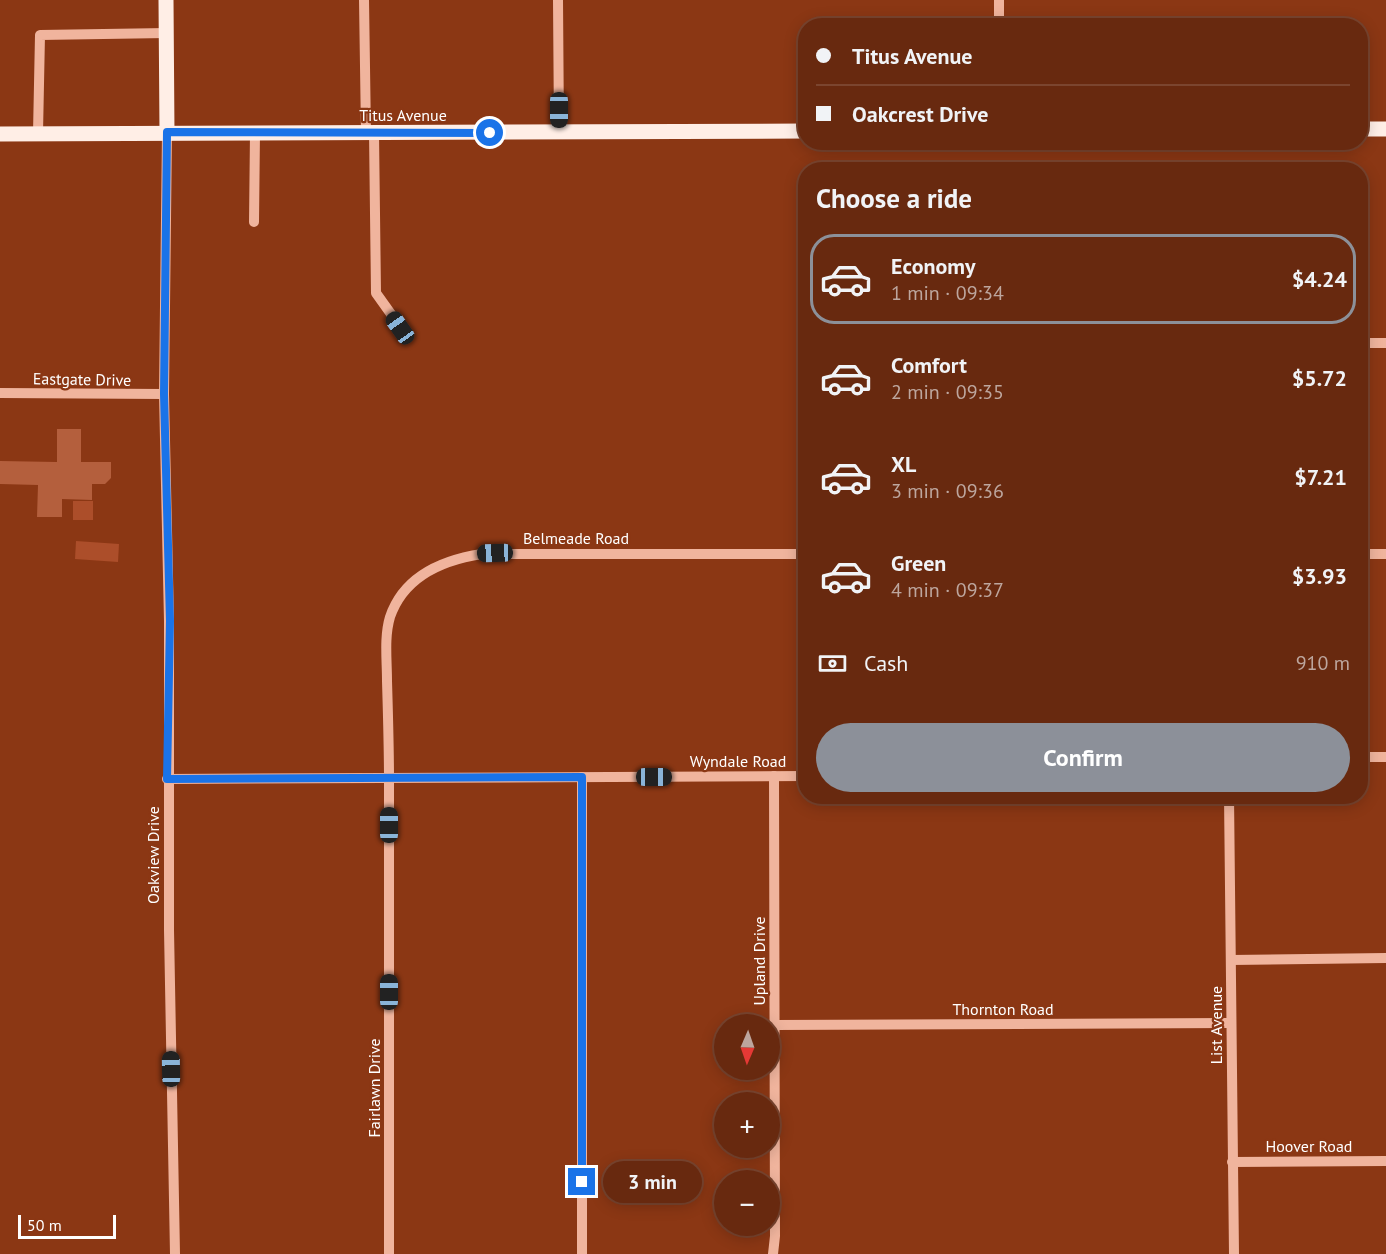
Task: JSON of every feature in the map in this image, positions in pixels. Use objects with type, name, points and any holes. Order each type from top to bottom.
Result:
[{"type":"main road","points":[[166,0],[167,132]]},
{"type":"main road","points":[[1368,129],[1386,129]]},
{"type":"main road","name":"Titus Avenue","points":[[0,134],[798,131]]},
{"type":"street","points":[[364,0],[376,293],[400,328]]},
{"type":"street","points":[[558,0],[559,132]]},
{"type":"street","points":[[999,0],[999,18]]},
{"type":"street","points":[[38,133],[40,35],[166,33]]},
{"type":"street","name":"Oakview Drive","points":[[167,132],[164,394],[170,621],[167,779],[175,1254]]},
{"type":"street","points":[[254,222],[255,132]]},
{"type":"street","points":[[1368,343],[1386,343]]},
{"type":"street","name":"Eastgate Drive","points":[[0,393],[164,394]]},
{"type":"street","name":"Belmeade Road","points":[[389,777],[387,630],[393,610],[405,590],[432,568],[464,557],[482,554],[798,554]]},
{"type":"street","points":[[1368,554],[1386,554]]},
{"type":"street","points":[[1368,757],[1386,757]]},
{"type":"street","name":"Upland Drive","points":[[774,776],[774,1014]]},
{"type":"street","name":"Wyndale Road","points":[[167,779],[798,776]]},
{"type":"street","name":"Fairlawn Drive","points":[[389,777],[390,1254]]},
{"type":"street","points":[[582,777],[582,1254]]},
{"type":"street","name":"List Avenue","points":[[1229,804],[1234,1254]]},
{"type":"street","points":[[1231,960],[1386,958]]},
{"type":"street","name":"Thornton Road","points":[[780,1025],[1232,1023]]},
{"type":"street","name":"Upland Drive","points":[[773,1254],[775,1236],[774,1080]]},
{"type":"street","name":"Hoover Road","points":[[1232,1162],[1386,1161]]},
{"type":"shaded area","points":[[73,501],[93,501],[93,520],[73,520]]},
{"type":"shaded area","points":[[76,541],[119,544],[118,562],[75,559]]},
{"type":"building","points":[[57,429],[81,429],[81,462],[111,462],[111,478],[105,484],[92,484],[92,500],[62,499],[62,517],[37,517],[38,485],[0,484],[0,461],[57,462]]},
{"type":"route","points":[[490,133],[167,132],[164,394],[170,621],[167,779],[582,777],[582,1182]]}]
